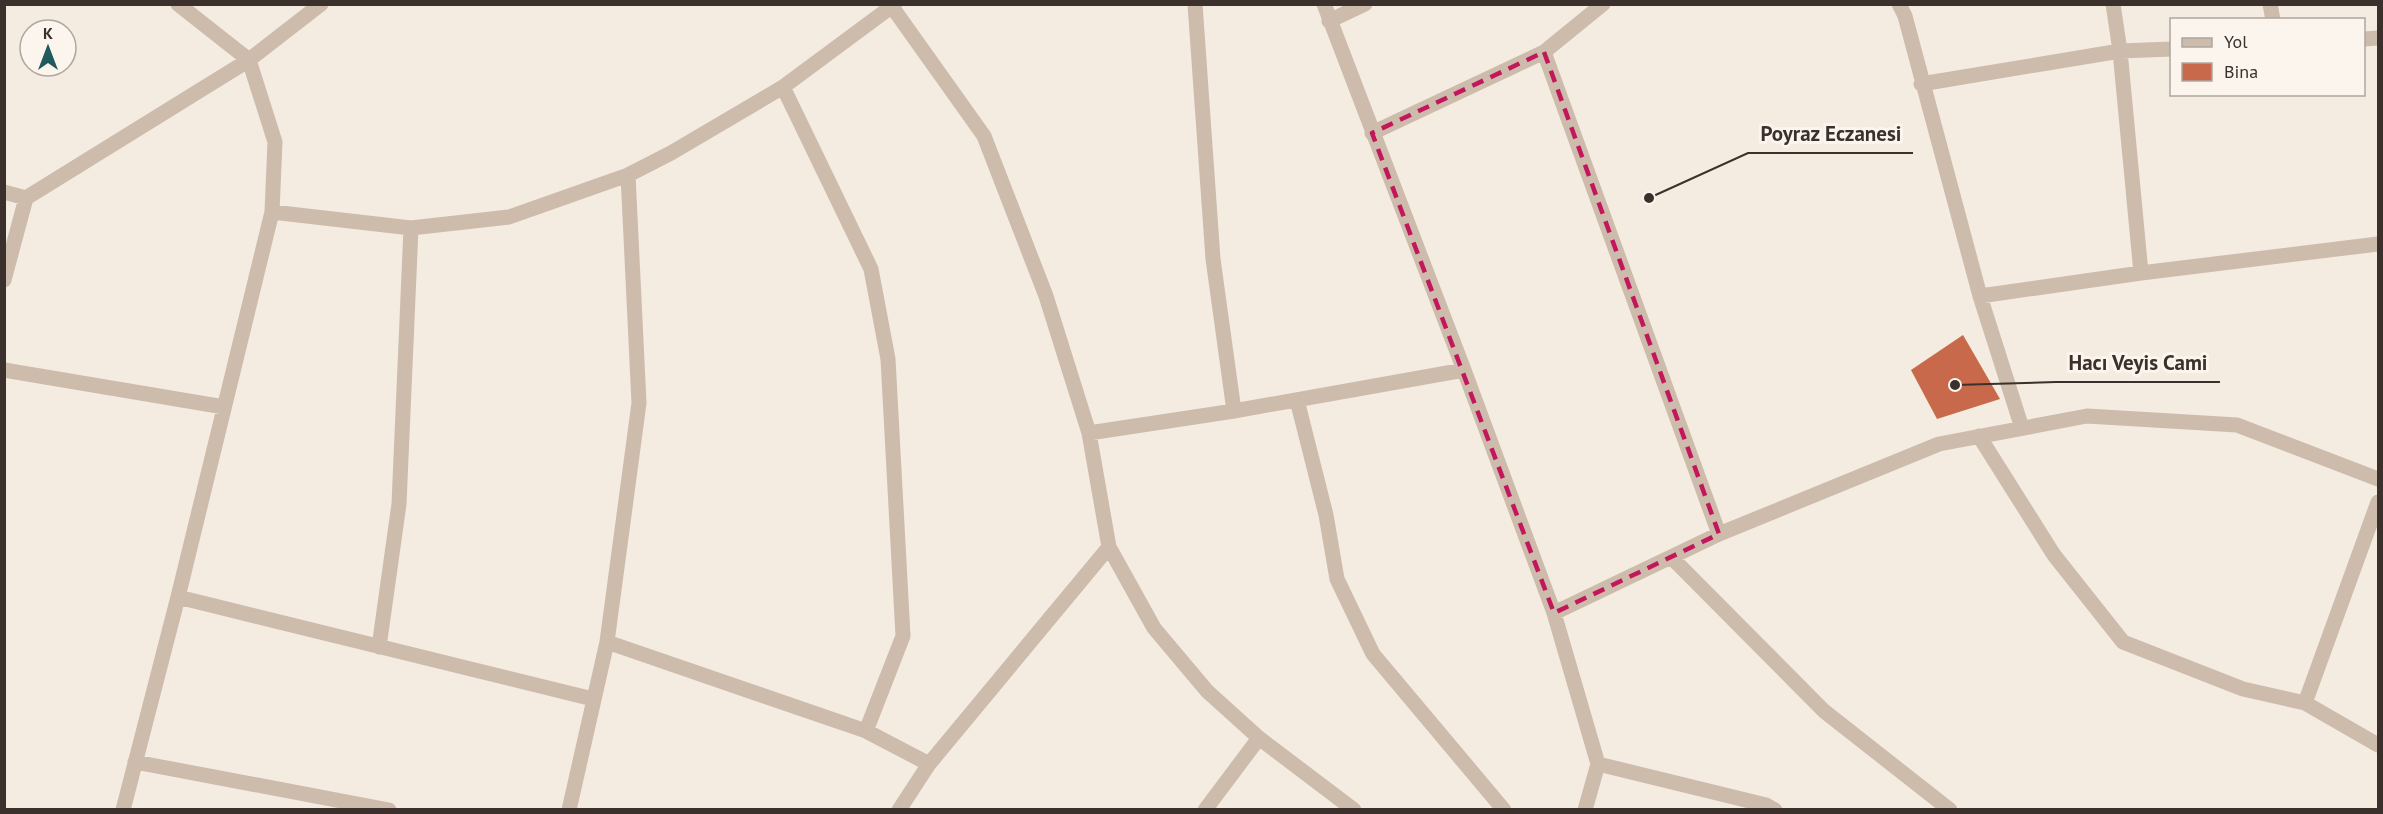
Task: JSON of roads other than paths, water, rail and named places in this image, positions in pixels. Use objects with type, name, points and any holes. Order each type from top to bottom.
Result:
[{"type":"street","points":[[123,810],[178,597],[272,212],[275,142],[249,60],[178,4]]},
{"type":"street","points":[[4,280],[26,198],[249,60],[321,4]]},
{"type":"street","points":[[1195,4],[1213,259],[1234,411]]},
{"type":"street","points":[[1324,4],[1464,370],[1554,614],[1598,764],[1585,810]]},
{"type":"street","points":[[1329,21],[1365,4]]},
{"type":"street","points":[[1372,133],[1544,52],[1603,4]]},
{"type":"street","points":[[1899,4],[1905,16],[1921,84],[1980,296],[2022,429]]},
{"type":"street","points":[[2113,4],[2120,51],[2141,273]]},
{"type":"street","points":[[272,212],[411,228],[509,216],[628,176],[671,153],[783,87],[892,5],[984,136],[1046,296],[1089,433],[1109,547],[1154,628],[1207,691],[1259,738],[1354,810]]},
{"type":"street","points":[[1921,84],[2120,51],[2170,48]]},
{"type":"street","points":[[1544,52],[1719,534]]},
{"type":"street","points":[[783,87],[871,269],[888,359],[903,636],[866,731]]},
{"type":"street","points":[[569,810],[607,642],[639,403],[628,176]]},
{"type":"street","points":[[4,192],[26,198]]},
{"type":"street","points":[[379,646],[399,504],[411,228]]},
{"type":"street","points":[[1980,296],[2141,273],[2379,244]]},
{"type":"street","points":[[4,370],[224,407]]},
{"type":"street","points":[[1089,433],[1234,411],[1464,370]]},
{"type":"street","points":[[1297,400],[1326,515],[1337,579],[1373,654],[1504,810]]},
{"type":"street","points":[[1554,614],[1719,534],[1939,444],[2087,416],[2237,425],[2379,479]]},
{"type":"street","points":[[1979,436],[2054,555],[2123,642],[2243,689],[2305,703],[2379,745]]},
{"type":"street","points":[[2305,703],[2379,502]]},
{"type":"street","points":[[899,810],[929,764],[1109,547]]},
{"type":"street","points":[[1671,557],[1824,711],[1950,810]]},
{"type":"street","points":[[178,597],[593,699]]},
{"type":"street","points":[[607,642],[866,731],[929,764]]},
{"type":"street","points":[[1205,810],[1259,738]]},
{"type":"street","points":[[135,762],[389,810]]},
{"type":"street","points":[[1598,764],[1766,805],[1775,810]]},
{"type":"place","name":"Poyraz Eczanesi","points":[[1649,198]]},
{"type":"place","name":"Hacı Veyis Cami","points":[[1955,385]]}]
